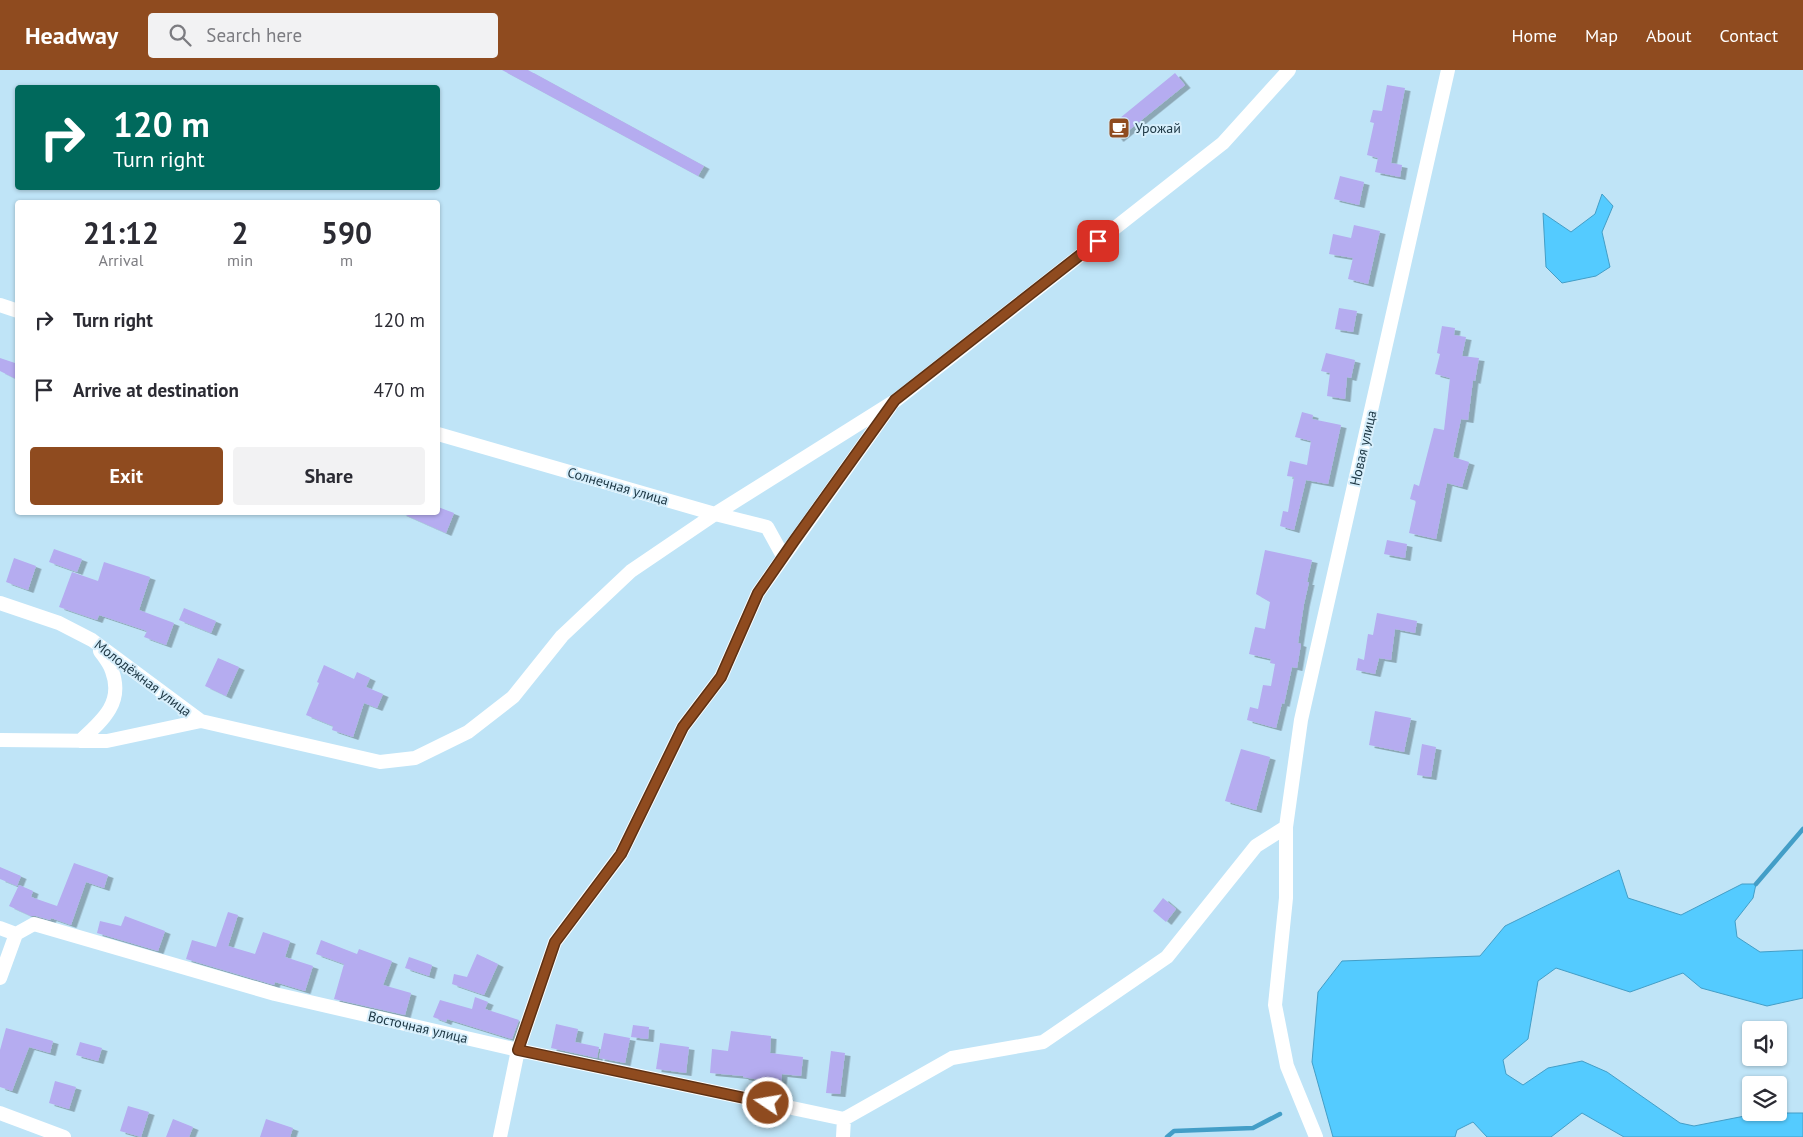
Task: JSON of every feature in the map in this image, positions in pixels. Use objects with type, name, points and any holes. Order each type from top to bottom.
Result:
[{"type":"street","points":[[500,1137],[518,1050],[555,942],[621,854],[683,727],[721,677],[758,593],[895,400],[1223,143],[1288,70]]},
{"type":"street","name":"Новая улица","points":[[1316,1137],[1287,1066],[1275,1005],[1286,898],[1286,827],[1301,720],[1448,70]]},
{"type":"street","points":[[0,305],[15,311]]},
{"type":"street","name":"Молодёжная улица","points":[[0,603],[59,623],[92,640],[201,721],[348,753],[380,762],[416,758],[468,732],[513,697],[562,636],[632,571],[715,514],[895,400]]},
{"type":"street","name":"Солнечная улица","points":[[440,435],[715,514],[767,527],[783,556]]},
{"type":"street","points":[[80,741],[101,722],[113,703],[117,690],[112,670],[92,640]]},
{"type":"street","points":[[0,740],[107,741],[201,721]]},
{"type":"street","points":[[843,1137],[844,1119],[952,1058],[1043,1042],[1166,957],[1256,846],[1286,827]]},
{"type":"street","name":"Восточная улица","points":[[16,934],[34,924],[275,994],[518,1050],[844,1119]]},
{"type":"street","points":[[0,928],[16,934],[0,978]]},
{"type":"street","points":[[0,1113],[64,1137]]},
{"type":"water","points":[[1602,194],[1613,206],[1602,232],[1610,267],[1596,276],[1562,283],[1546,267],[1543,213],[1571,232],[1595,214]]},
{"type":"water","points":[[1619,870],[1628,898],[1681,915],[1742,884],[1756,884],[1753,898],[1735,921],[1737,937],[1760,952],[1803,950],[1803,998],[1767,1006],[1701,988],[1683,973],[1630,992],[1556,968],[1538,981],[1528,1039],[1503,1060],[1506,1074],[1523,1085],[1548,1068],[1582,1061],[1607,1072],[1680,1123],[1694,1126],[1742,1117],[1742,1121],[1787,1121],[1787,1113],[1803,1113],[1803,1137],[1624,1137],[1582,1113],[1551,1137],[1487,1137],[1473,1122],[1457,1130],[1455,1137],[1333,1137],[1312,1062],[1318,992],[1342,961],[1480,956],[1505,926]]},
{"type":"building","points":[[502,70],[528,70],[704,166],[698,176]]},
{"type":"building","points":[[1175,73],[1185,85],[1118,139],[1109,127]]},
{"type":"building","points":[[1387,85],[1405,88],[1391,163],[1402,165],[1400,177],[1375,172],[1378,158],[1367,155],[1374,123],[1370,122],[1373,110],[1382,111]]},
{"type":"building","points":[[1340,176],[1364,182],[1359,205],[1334,199]]},
{"type":"building","points":[[1354,225],[1380,231],[1368,284],[1348,279],[1353,258],[1329,254],[1333,234],[1351,238]]},
{"type":"building","points":[[1339,308],[1357,311],[1353,332],[1335,329]]},
{"type":"building","points":[[1442,326],[1455,328],[1454,335],[1466,337],[1462,356],[1479,358],[1475,381],[1473,380],[1468,420],[1461,419],[1453,457],[1469,462],[1462,487],[1447,483],[1436,539],[1409,533],[1416,501],[1410,499],[1414,484],[1419,486],[1434,428],[1444,430],[1450,378],[1435,374],[1440,354],[1437,353]]},
{"type":"building","points":[[1326,353],[1355,360],[1351,378],[1347,377],[1345,399],[1327,396],[1330,373],[1321,371]]},
{"type":"building","points":[[0,358],[15,363],[15,378],[0,371]]},
{"type":"building","points":[[1302,412],[1313,415],[1312,419],[1341,425],[1328,484],[1306,480],[1294,530],[1280,526],[1283,511],[1288,512],[1294,477],[1287,476],[1290,461],[1307,465],[1311,441],[1295,437]]},
{"type":"building","points":[[440,508],[454,513],[446,533],[406,515],[440,515]]},
{"type":"building","points":[[1387,540],[1407,544],[1405,558],[1384,554]]},
{"type":"building","points":[[54,549],[82,559],[77,572],[49,562]]},
{"type":"building","points":[[1265,550],[1312,560],[1298,643],[1301,644],[1297,668],[1292,667],[1284,704],[1282,703],[1276,728],[1247,720],[1250,707],[1258,709],[1263,685],[1271,686],[1275,664],[1270,663],[1271,659],[1249,654],[1255,627],[1265,629],[1270,602],[1256,594]]},
{"type":"building","points":[[14,558],[36,566],[28,590],[6,582]]},
{"type":"building","points":[[104,562],[150,577],[139,610],[174,623],[166,645],[144,637],[147,631],[99,615],[97,620],[59,607],[72,572],[98,581]]},
{"type":"building","points":[[184,608],[216,621],[211,633],[179,620]]},
{"type":"building","points":[[1377,613],[1417,621],[1415,633],[1395,629],[1391,660],[1379,658],[1375,674],[1356,670],[1358,658],[1364,660],[1368,634],[1373,635]]},
{"type":"building","points":[[218,658],[239,667],[226,696],[205,686]]},
{"type":"building","points":[[324,665],[354,679],[357,672],[370,678],[366,687],[383,694],[377,708],[364,703],[353,737],[332,730],[333,726],[306,715]]},
{"type":"building","points":[[1375,711],[1411,718],[1404,752],[1369,745]]},
{"type":"building","points":[[1422,744],[1436,747],[1431,777],[1417,775]]},
{"type":"building","points":[[1241,749],[1270,757],[1256,810],[1225,801]]},
{"type":"building","points":[[74,863],[108,875],[104,888],[86,882],[71,925],[51,918],[50,920],[31,916],[9,906],[19,885],[33,891],[31,897],[57,906]]},
{"type":"building","points":[[0,867],[21,876],[17,886],[0,879]]},
{"type":"building","points":[[1163,898],[1176,909],[1166,922],[1153,911]]},
{"type":"building","points":[[228,912],[238,915],[228,946],[255,954],[263,932],[290,941],[285,957],[313,966],[305,991],[275,982],[274,985],[186,959],[192,940],[216,947]]},
{"type":"building","points":[[125,916],[165,931],[158,951],[97,933],[100,921],[121,926]]},
{"type":"building","points":[[321,940],[357,954],[359,949],[392,961],[383,985],[411,993],[405,1015],[334,999],[344,964],[316,954]]},
{"type":"building","points":[[477,954],[498,964],[484,995],[452,984],[454,974],[467,977]]},
{"type":"building","points":[[409,957],[432,965],[429,976],[405,968]]},
{"type":"building","points":[[475,997],[488,1002],[485,1009],[519,1020],[512,1039],[447,1019],[446,1022],[433,1017],[440,1000],[472,1009]]},
{"type":"building","points":[[556,1024],[578,1029],[575,1042],[599,1047],[597,1058],[551,1048]]},
{"type":"building","points":[[633,1025],[649,1027],[648,1039],[631,1037]]},
{"type":"building","points":[[6,1028],[53,1041],[50,1053],[29,1047],[12,1091],[0,1087],[0,1050]]},
{"type":"building","points":[[731,1031],[771,1036],[770,1053],[803,1057],[801,1076],[782,1074],[781,1084],[743,1076],[710,1073],[712,1049],[728,1051]]},
{"type":"building","points":[[604,1033],[630,1038],[625,1063],[599,1058]]},
{"type":"building","points":[[80,1042],[102,1048],[98,1061],[76,1055]]},
{"type":"building","points":[[660,1043],[689,1047],[686,1073],[656,1069]]},
{"type":"building","points":[[831,1051],[845,1053],[840,1094],[826,1093]]},
{"type":"building","points":[[55,1081],[76,1087],[69,1109],[49,1103]]},
{"type":"building","points":[[128,1106],[149,1112],[141,1137],[120,1131]]},
{"type":"building","points":[[173,1119],[193,1127],[189,1137],[166,1137]]},
{"type":"building","points":[[266,1119],[293,1128],[290,1137],[260,1137]]},
{"type":"waterway","points":[[1756,884],[1803,829]]},
{"type":"waterway","points":[[1167,1137],[1174,1131],[1253,1128],[1280,1114]]},
{"type":"place","name":"Урожай","points":[[1119,128]]},
{"type":"route","points":[[768,1103],[518,1050],[555,942],[621,854],[683,727],[721,677],[758,593],[895,400],[1098,241]]}]
